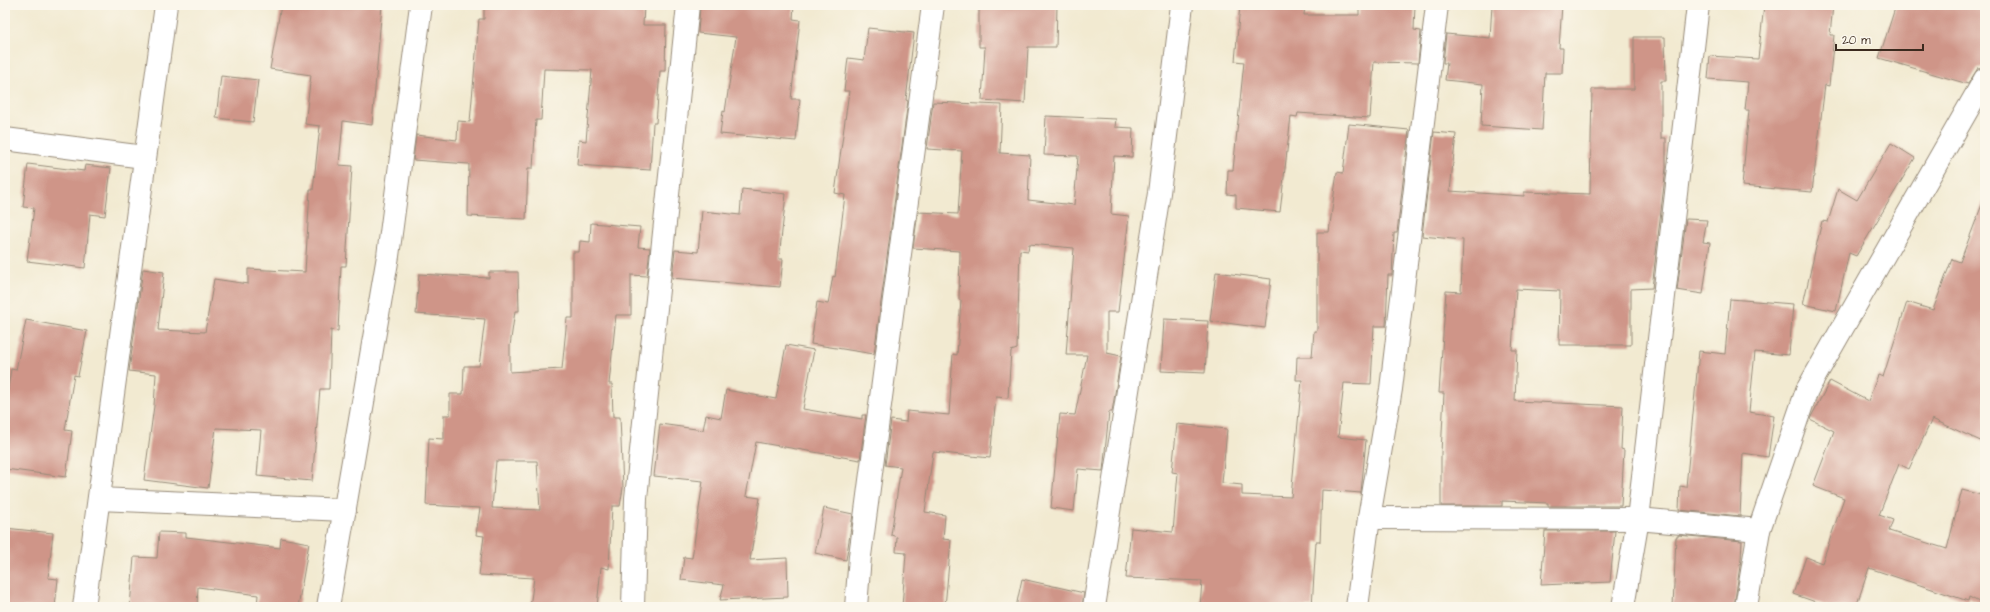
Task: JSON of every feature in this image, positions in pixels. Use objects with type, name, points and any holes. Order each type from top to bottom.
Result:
[{"type":"street","points":[[84,607],[144,157],[166,5]]},
{"type":"street","points":[[328,607],[388,256],[421,5]]},
{"type":"street","points":[[633,607],[636,498],[688,5]]},
{"type":"street","points":[[856,607],[861,548],[933,5]]},
{"type":"street","points":[[1094,607],[1160,193],[1182,5]]},
{"type":"street","points":[[1357,607],[1369,518],[1391,389],[1437,5]]},
{"type":"street","points":[[1622,607],[1638,519],[1698,5]]},
{"type":"street","points":[[1746,607],[1759,530],[1807,390],[1985,79]]},
{"type":"street","points":[[5,139],[144,157]]},
{"type":"street","points":[[99,499],[345,510]]},
{"type":"street","points":[[1369,518],[1638,519],[1759,530]]},
{"type":"building","points":[[281,5],[382,5],[372,125],[343,121],[339,165],[352,166],[346,266],[341,266],[338,331],[331,330],[329,389],[320,389],[312,481],[257,476],[261,430],[216,428],[208,488],[144,480],[154,406],[156,374],[129,371],[143,269],[164,272],[158,330],[205,332],[214,279],[248,284],[248,269],[305,272],[310,190],[313,190],[320,126],[305,124],[311,75],[270,69]]},
{"type":"building","points":[[484,5],[644,5],[643,25],[666,25],[665,71],[660,71],[656,123],[653,123],[650,170],[577,165],[579,140],[586,141],[592,70],[544,69],[541,120],[536,120],[533,168],[528,168],[526,219],[468,216],[469,164],[413,160],[416,135],[457,140],[458,121],[470,122],[479,19],[484,19]]},
{"type":"building","points":[[700,5],[794,5],[793,19],[800,20],[791,99],[800,99],[796,141],[720,134],[723,111],[725,112],[736,37],[698,33]]},
{"type":"building","points":[[979,5],[1057,5],[1056,47],[1028,47],[1025,103],[982,100],[985,47],[979,47]]},
{"type":"building","points":[[1240,5],[1305,5],[1304,15],[1359,15],[1359,5],[1415,5],[1414,30],[1421,31],[1418,63],[1374,62],[1370,118],[1298,113],[1297,117],[1291,116],[1280,212],[1236,208],[1236,195],[1227,194],[1228,170],[1233,170],[1244,62],[1235,61]]},
{"type":"building","points":[[1492,5],[1562,5],[1559,48],[1563,48],[1562,73],[1545,73],[1542,130],[1481,126],[1483,84],[1445,80],[1447,63],[1443,63],[1446,34],[1490,38]]},
{"type":"building","points":[[1764,5],[1833,5],[1830,35],[1834,35],[1829,86],[1825,85],[1812,192],[1742,186],[1749,110],[1745,110],[1748,82],[1708,79],[1710,56],[1758,59]]},
{"type":"building","points":[[1896,5],[1985,5],[1985,67],[1978,68],[1968,84],[1879,58]]},
{"type":"building","points":[[868,28],[914,33],[906,100],[908,101],[874,354],[811,344],[817,302],[828,304],[833,276],[835,277],[845,195],[835,193],[849,91],[844,91],[848,58],[864,60]]},
{"type":"building","points":[[1634,37],[1665,37],[1666,81],[1661,81],[1661,138],[1666,138],[1666,168],[1652,288],[1631,289],[1631,345],[1559,345],[1560,291],[1516,289],[1512,350],[1517,350],[1515,401],[1623,406],[1621,449],[1624,450],[1621,506],[1548,506],[1548,503],[1502,501],[1502,506],[1441,506],[1441,453],[1444,393],[1439,393],[1446,291],[1461,292],[1463,240],[1422,236],[1434,132],[1456,134],[1450,191],[1524,196],[1524,192],[1590,194],[1592,89],[1634,89]]},
{"type":"building","points":[[221,76],[258,80],[253,122],[216,118]]},
{"type":"building","points":[[933,102],[1002,105],[1000,153],[1030,155],[1028,200],[1074,205],[1078,156],[1044,155],[1046,116],[1116,119],[1115,127],[1133,128],[1132,157],[1114,156],[1111,214],[1129,216],[1118,312],[1107,312],[1107,353],[1121,356],[1112,412],[1109,412],[1103,471],[1078,469],[1074,511],[1051,508],[1060,414],[1075,415],[1087,355],[1066,355],[1074,248],[1029,244],[1028,251],[1020,250],[1017,349],[1011,351],[1008,398],[996,397],[990,458],[933,452],[925,512],[945,515],[943,539],[951,540],[945,607],[902,607],[906,553],[896,552],[897,537],[891,535],[901,467],[885,465],[891,420],[906,422],[907,411],[949,415],[953,354],[957,355],[961,300],[959,300],[960,251],[913,248],[918,212],[958,214],[962,151],[927,149]]},
{"type":"building","points":[[1349,124],[1409,130],[1397,233],[1394,233],[1392,275],[1388,275],[1386,326],[1374,326],[1371,384],[1344,383],[1338,437],[1366,440],[1361,493],[1322,490],[1320,542],[1316,542],[1312,607],[1200,607],[1202,581],[1126,578],[1131,528],[1173,532],[1178,473],[1172,472],[1177,424],[1227,429],[1222,483],[1242,485],[1242,495],[1291,497],[1302,380],[1296,380],[1297,357],[1312,357],[1314,331],[1317,331],[1317,232],[1329,232],[1337,172],[1343,173]]},
{"type":"building","points":[[1891,143],[1915,158],[1856,256],[1849,253],[1836,311],[1803,304],[1822,221],[1828,222],[1838,189],[1857,200]]},
{"type":"building","points":[[28,164],[84,171],[85,165],[111,168],[105,216],[90,214],[85,268],[27,261],[34,208],[23,207]]},
{"type":"building","points":[[742,189],[786,194],[779,259],[783,259],[780,287],[672,278],[675,250],[698,252],[702,211],[740,215]]},
{"type":"building","points":[[1983,202],[1985,202],[1985,443],[1932,419],[1909,469],[1899,464],[1879,515],[1893,520],[1889,531],[1947,549],[1962,490],[1985,496],[1985,605],[1969,597],[1968,601],[1869,568],[1856,607],[1830,607],[1793,594],[1806,557],[1822,563],[1844,498],[1813,486],[1834,431],[1810,419],[1830,381],[1868,401],[1878,375],[1883,377],[1907,302],[1933,310],[1952,259],[1960,262]]},
{"type":"building","points":[[1686,219],[1707,220],[1703,242],[1710,243],[1703,294],[1677,290]]},
{"type":"building","points":[[591,223],[640,227],[638,247],[650,248],[647,276],[631,275],[631,315],[616,315],[609,384],[612,384],[613,417],[620,417],[623,488],[620,506],[612,506],[609,569],[601,567],[597,607],[530,607],[534,578],[479,575],[484,536],[476,535],[480,508],[426,505],[429,438],[444,439],[444,415],[450,415],[450,394],[463,394],[464,366],[479,366],[485,319],[416,314],[419,274],[489,278],[489,272],[518,272],[519,311],[515,311],[510,346],[510,372],[562,369],[567,318],[573,318],[573,252],[579,252],[580,241],[590,242]],"holes":[[[496,461],[537,461],[540,510],[492,508]]]},
{"type":"building","points":[[1216,272],[1271,279],[1265,328],[1210,321]]},
{"type":"building","points":[[1730,299],[1793,304],[1789,355],[1755,352],[1749,412],[1774,416],[1768,457],[1743,453],[1740,516],[1679,510],[1680,486],[1686,487],[1699,351],[1725,354]]},
{"type":"building","points":[[1164,319],[1208,321],[1205,373],[1161,371]]},
{"type":"building","points":[[26,320],[87,331],[78,376],[74,375],[65,430],[72,431],[66,477],[5,469],[5,408],[11,369],[16,370]]},
{"type":"building","points":[[786,345],[814,350],[803,409],[862,419],[862,415],[866,415],[860,460],[756,442],[746,496],[760,498],[750,560],[787,558],[788,597],[720,600],[724,585],[681,580],[684,557],[692,558],[703,481],[654,476],[660,424],[703,430],[706,415],[721,418],[726,390],[776,399]]},
{"type":"building","points":[[824,508],[853,514],[846,560],[815,553]]},
{"type":"building","points":[[5,528],[53,533],[48,578],[58,579],[55,607],[5,607]]},
{"type":"building","points":[[1545,531],[1615,531],[1610,582],[1541,585]]},
{"type":"building","points":[[159,532],[186,533],[186,537],[280,548],[281,538],[309,543],[298,607],[257,607],[258,595],[198,587],[197,607],[130,607],[134,557],[157,558]]},
{"type":"building","points":[[1678,535],[1742,541],[1734,607],[1673,607],[1676,537],[1678,537]]},
{"type":"building","points":[[1022,579],[1084,593],[1082,607],[1016,607]]}]
